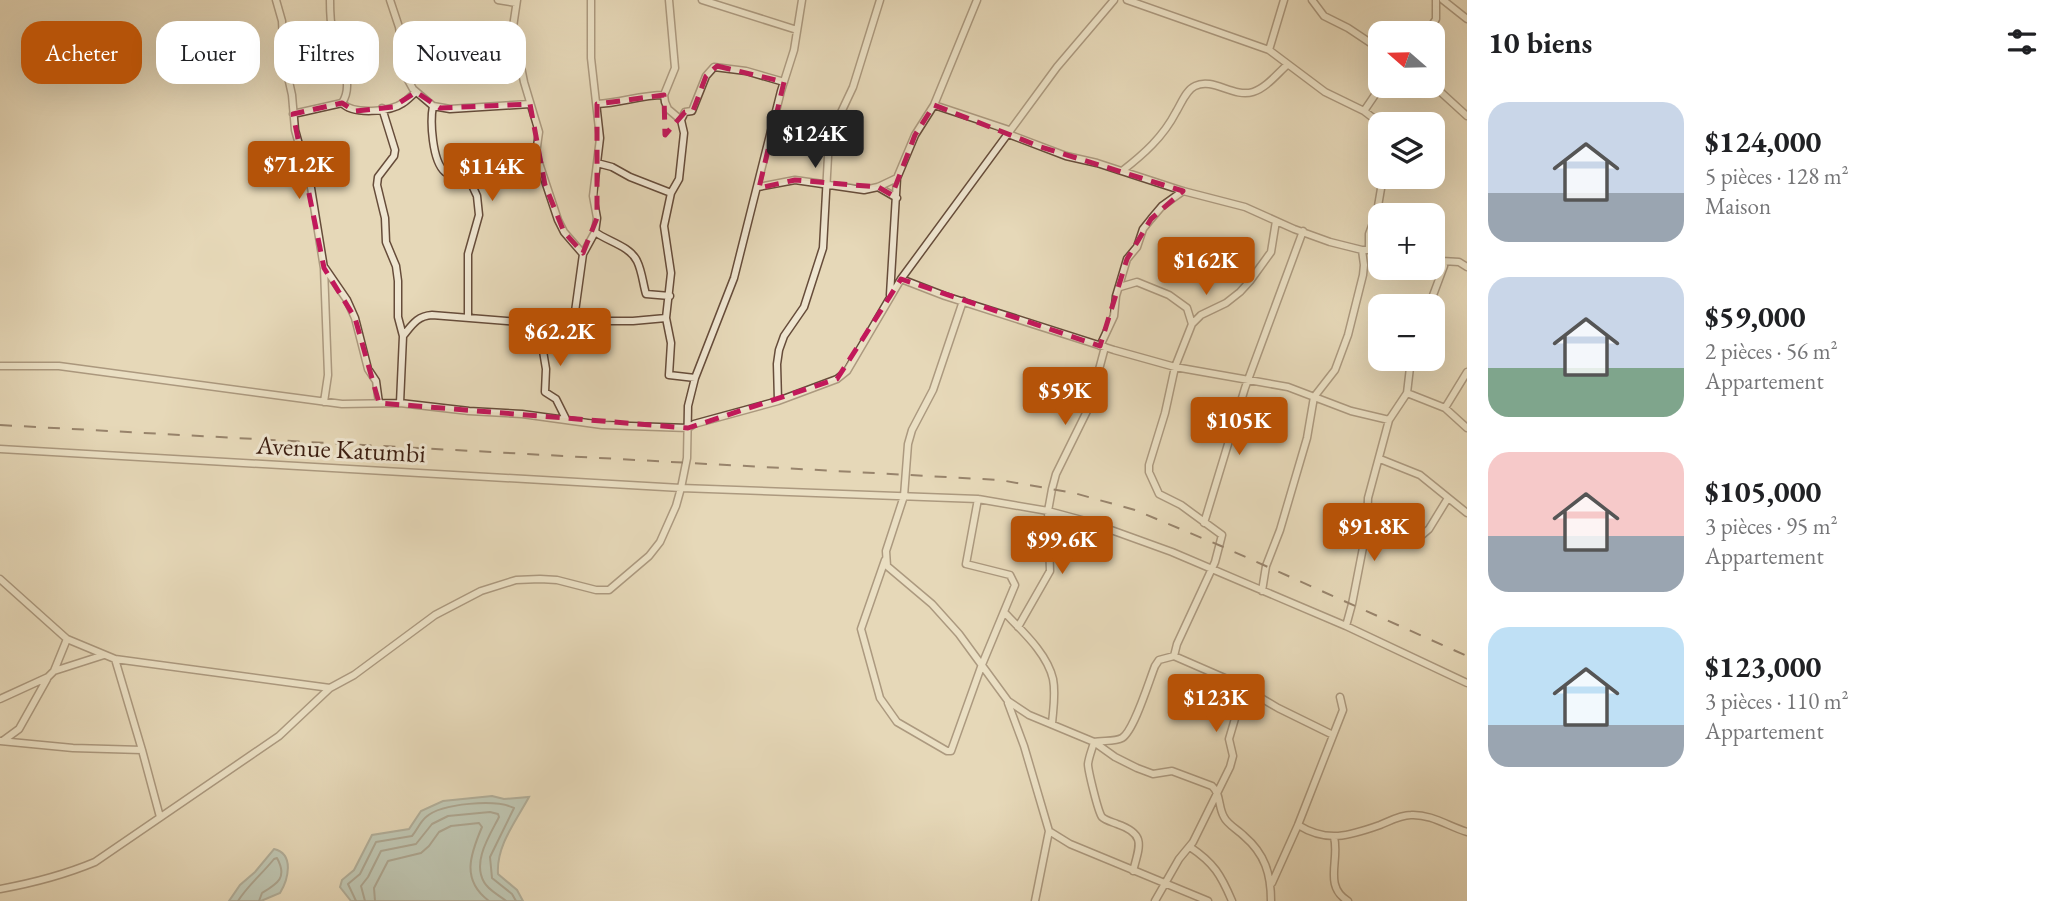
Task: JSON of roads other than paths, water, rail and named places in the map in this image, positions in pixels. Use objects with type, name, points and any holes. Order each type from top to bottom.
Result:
[{"type":"street","points":[[276,0],[282,21],[284,59],[292,95],[295,130],[311,188],[324,268],[328,375],[324,402]]},
{"type":"street","points":[[330,0],[333,35],[348,84],[342,103]]},
{"type":"street","points":[[390,0],[400,27],[407,78],[416,92],[433,106],[450,109],[530,104]]},
{"type":"street","points":[[498,0],[516,1],[513,27],[539,132],[536,154],[564,232],[583,254]]},
{"type":"street","points":[[574,319],[583,254],[595,232],[597,218],[593,196],[600,128],[591,58],[591,0]]},
{"type":"street","points":[[669,0],[675,68],[664,95],[668,110],[681,120],[684,133],[679,179],[671,193],[664,226],[671,273],[666,318],[671,343],[669,376],[695,378]]},
{"type":"street","points":[[702,0],[797,30]]},
{"type":"street","points":[[734,10],[736,0]]},
{"type":"street","points":[[0,889],[71,872],[95,862],[279,736],[330,688],[354,675],[435,615],[481,591],[516,580],[540,579],[557,580],[596,590],[610,590],[649,556],[660,542],[673,515],[681,488],[687,458],[688,406],[695,378],[734,278],[794,50],[802,0]]},
{"type":"street","points":[[778,401],[779,350],[784,336],[804,307],[823,248],[829,138],[853,88],[880,0]]},
{"type":"street","points":[[890,299],[897,178],[915,135],[934,105],[977,0]]},
{"type":"street","points":[[1127,0],[1269,50],[1325,92],[1368,114]]},
{"type":"street","points":[[1269,50],[1284,0]]},
{"type":"street","points":[[1312,0],[1324,16],[1368,41]]},
{"type":"street","points":[[1435,21],[1436,0]]},
{"type":"street","points":[[0,366],[59,366],[324,402],[400,403],[602,425],[688,428],[694,424],[778,401],[844,375],[901,279],[1057,66],[1110,1]]},
{"type":"street","points":[[1448,1],[1467,19]]},
{"type":"street","points":[[1122,172],[1152,146],[1169,125],[1188,92],[1196,85],[1212,84],[1237,93],[1254,92],[1270,82],[1287,65]]},
{"type":"street","points":[[681,120],[685,112],[692,111],[706,76],[714,67],[746,71],[784,82]]},
{"type":"street","points":[[342,103],[346,108],[355,111],[382,108],[402,104],[416,92]]},
{"type":"street","points":[[597,104],[619,103],[632,97],[664,95]]},
{"type":"street","points":[[1446,97],[1467,116]]},
{"type":"street","points":[[1364,111],[1373,98]]},
{"type":"street","points":[[293,114],[342,103]]},
{"type":"street","points":[[934,105],[1053,152],[1183,191],[1232,202],[1330,242],[1368,249]]},
{"type":"street","points":[[433,106],[432,131],[438,161],[448,174],[471,183],[479,208],[468,254],[468,317]]},
{"type":"street","points":[[382,108],[395,150],[380,173],[377,185],[386,218],[386,242],[396,266],[398,317],[403,336],[400,403]]},
{"type":"street","points":[[597,163],[671,193]]},
{"type":"street","points":[[758,187],[795,180],[864,190],[897,178]]},
{"type":"street","points":[[878,187],[897,198]]},
{"type":"street","points":[[1262,591],[1266,566],[1280,530],[1307,438],[1314,397],[1335,370],[1348,335],[1363,275],[1365,249],[1381,189]]},
{"type":"street","points":[[1018,627],[1050,571],[1048,511],[1056,474],[1089,407],[1102,347],[1114,316],[1127,259],[1137,247],[1143,229],[1162,206],[1183,191]]},
{"type":"street","points":[[1174,656],[1215,562],[1222,535],[1181,505],[1159,494],[1149,472],[1175,367],[1192,324],[1201,315],[1233,298],[1250,281],[1271,252],[1276,221]]},
{"type":"street","points":[[595,232],[631,252],[637,261],[646,294],[670,296]]},
{"type":"street","points":[[1204,523],[1247,381],[1303,232]]},
{"type":"street","points":[[1445,261],[1459,262],[1467,267]]},
{"type":"street","points":[[324,268],[347,300],[355,318],[368,369],[376,381],[379,403]]},
{"type":"street","points":[[901,279],[1102,347],[1175,367],[1288,387],[1351,411],[1389,420]]},
{"type":"street","points":[[1120,287],[1138,282],[1169,295],[1186,308],[1192,324]]},
{"type":"street","points":[[963,301],[933,390],[912,430],[908,444],[904,496],[886,551],[886,559],[887,566],[932,604],[959,634],[1007,701],[1024,746],[1049,831],[1035,901]]},
{"type":"street","points":[[403,336],[416,320],[423,316],[468,317],[520,323],[574,319],[608,321],[666,318]]},
{"type":"street","points":[[538,321],[543,338],[545,392],[556,399],[566,419]]},
{"type":"street","points":[[1346,626],[1367,527],[1368,498],[1389,420],[1407,393],[1410,371]]},
{"type":"street","points":[[1445,408],[1467,372]]},
{"type":"street","points":[[1407,393],[1445,408],[1467,428]]},
{"type":"street","name":"Avenue Katumbi","points":[[0,449],[681,488],[978,499],[1048,511],[1113,530],[1346,626],[1467,683]]},
{"type":"street","points":[[1380,459],[1420,475],[1466,511]]},
{"type":"street","points":[[1367,516],[1422,535],[1429,529],[1448,498]]},
{"type":"street","points":[[886,559],[861,629],[880,698],[897,722],[951,751],[981,667],[1014,590],[1010,575],[966,564],[978,499]]},
{"type":"street","points":[[0,579],[67,639],[115,659],[330,688]]},
{"type":"street","points":[[1004,612],[1041,654],[1051,672],[1054,690],[1052,724]]},
{"type":"street","points":[[1,741],[19,729],[54,671],[67,639]]},
{"type":"street","points":[[54,671],[104,655]]},
{"type":"street","points":[[1094,743],[1120,740],[1124,736],[1139,708],[1155,666],[1159,660],[1174,656],[1244,688],[1292,716],[1334,735]]},
{"type":"street","points":[[115,659],[160,817]]},
{"type":"street","points":[[0,699],[48,677]]},
{"type":"street","points":[[1155,901],[1179,859],[1190,847],[1230,766],[1233,756],[1229,739],[1244,688]]},
{"type":"street","points":[[1271,884],[1334,735],[1343,710],[1340,697]]},
{"type":"street","points":[[1007,701],[1029,715],[1094,743],[1115,757],[1145,771],[1153,774],[1172,771],[1217,790]]},
{"type":"street","points":[[1,741],[73,748],[142,750]]},
{"type":"street","points":[[1094,743],[1088,766],[1097,807],[1102,817],[1137,834],[1140,842],[1133,871]]},
{"type":"street","points":[[1217,790],[1223,816],[1262,856],[1271,884],[1271,901]]},
{"type":"street","points":[[1298,825],[1314,833],[1334,837],[1408,815],[1430,817],[1467,832]]},
{"type":"street","points":[[1049,831],[1064,841],[1165,884],[1193,899],[1208,901]]},
{"type":"street","points":[[1334,837],[1333,880],[1341,897],[1349,901]]},
{"type":"street","points":[[1190,847],[1208,859],[1217,870],[1232,901]]},
{"type":"water","points":[[492,796],[504,799],[529,797],[508,834],[498,864],[498,874],[517,890],[523,901],[351,901],[340,887],[342,880],[354,870],[372,835],[409,829],[421,811],[443,801]]},
{"type":"water","points":[[274,849],[285,856],[288,868],[280,893],[261,901],[229,901],[240,885]]},
{"type":"railway","points":[[0,425],[1000,480],[1074,493],[1135,510],[1467,656]]}]
